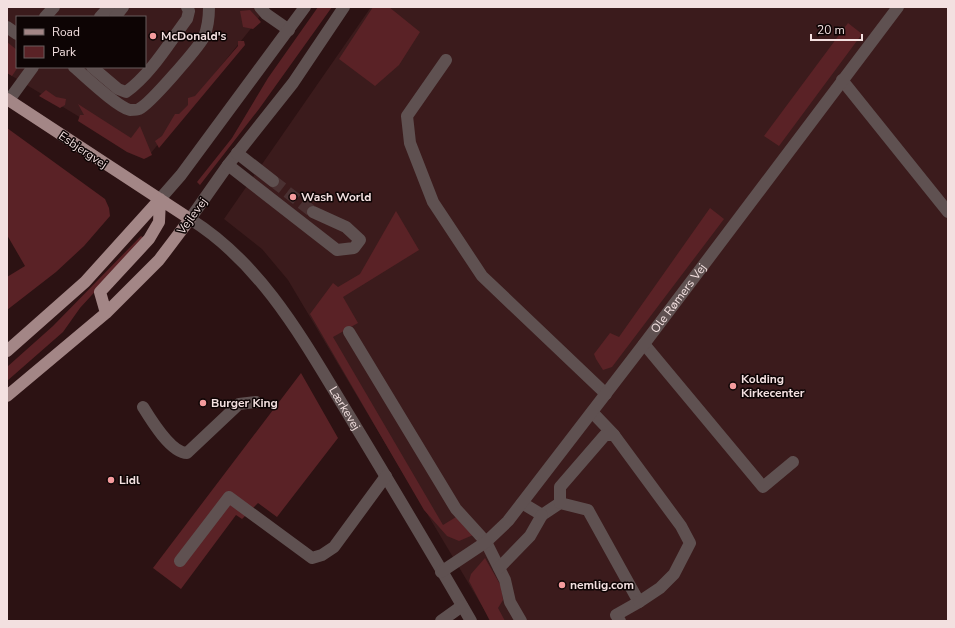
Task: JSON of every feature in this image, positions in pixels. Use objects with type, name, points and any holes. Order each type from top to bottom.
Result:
[{"type":"main road","name":"Esbjergvej","points":[[8,100],[190,219]]},
{"type":"main road","points":[[106,313],[100,292],[149,238],[159,222],[160,199]]},
{"type":"main road","points":[[7,351],[85,282],[160,199]]},
{"type":"main road","name":"Vejlevej","points":[[7,396],[106,313],[159,260],[190,219]]},
{"type":"street","points":[[46,16],[54,7]]},
{"type":"street","points":[[101,16],[109,7]]},
{"type":"street","points":[[116,16],[123,7]]},
{"type":"street","points":[[93,68],[118,89],[126,92],[135,85],[187,19],[189,11],[186,7]]},
{"type":"street","points":[[75,68],[119,104],[130,110],[138,109],[149,102],[204,38],[209,23],[209,7]]},
{"type":"street","points":[[260,7],[266,14],[289,30]]},
{"type":"street","points":[[160,199],[181,175],[305,7]]},
{"type":"street","name":"Vejlevej","points":[[190,219],[228,165],[292,83],[344,7]]},
{"type":"street","name":"Ole Rømers Vej","points":[[441,572],[486,542],[508,521],[644,344],[898,7]]},
{"type":"street","points":[[7,27],[16,33]]},
{"type":"street","points":[[446,60],[407,116],[410,143],[433,202],[482,276],[606,394]]},
{"type":"street","points":[[8,100],[32,68]]},
{"type":"street","points":[[842,80],[948,212]]},
{"type":"street","points":[[238,153],[273,181]]},
{"type":"street","points":[[228,165],[337,250],[354,248],[360,240],[346,227],[313,212]]},
{"type":"street","name":"Lærkevej","points":[[190,219],[212,234],[251,271],[290,320],[386,476],[471,621]]},
{"type":"street","points":[[349,332],[456,509],[486,542],[505,580],[510,602],[521,621]]},
{"type":"street","points":[[644,344],[763,487],[793,462]]},
{"type":"street","points":[[143,407],[156,427],[177,450],[187,453],[239,404],[256,402]]},
{"type":"street","points":[[592,412],[614,435],[681,526],[690,543],[674,574],[660,588],[616,615],[620,621]]},
{"type":"street","points":[[560,503],[560,487],[605,435],[614,435]]},
{"type":"street","points":[[180,561],[229,496],[312,558],[322,554],[334,547],[386,476]]},
{"type":"street","points":[[522,503],[542,515]]},
{"type":"street","points":[[499,568],[530,536],[542,515],[560,503],[588,510],[639,602]]},
{"type":"street","points":[[441,621],[462,606]]},
{"type":"shaded area","points":[[7,7],[266,7],[253,26],[147,158],[7,73]]},
{"type":"shaded area","points":[[371,7],[948,7],[948,621],[491,621],[288,280],[262,249],[224,219]]},
{"type":"green space","points":[[318,7],[332,7],[259,109],[200,185],[197,182],[232,138],[268,78]]},
{"type":"green space","points":[[373,7],[389,7],[420,32],[399,65],[375,86],[339,59]]},
{"type":"green space","points":[[250,10],[261,22],[253,29],[243,27],[240,11]]},
{"type":"green space","points":[[848,23],[862,34],[779,146],[764,136]]},
{"type":"green space","points":[[238,41],[244,41],[245,45],[159,148],[155,141],[162,136],[175,114],[179,114],[188,105],[188,98],[195,96],[238,46]]},
{"type":"green space","points":[[7,42],[16,49],[16,68],[17,68],[12,76],[7,73]]},
{"type":"green space","points":[[46,90],[56,97],[66,99],[65,105],[60,108],[39,96]]},
{"type":"green space","points":[[78,104],[131,138],[140,126],[152,155],[144,159],[127,152],[78,121],[80,115],[84,115]]},
{"type":"green space","points":[[7,128],[105,199],[109,208],[110,216],[84,246],[56,272],[7,310],[7,277],[25,266],[7,235]]},
{"type":"green space","points":[[710,208],[724,219],[612,367],[603,370],[594,354],[610,333],[619,337]]},
{"type":"green space","points":[[396,211],[419,250],[343,297],[358,323],[333,337],[443,525],[456,517],[473,535],[459,541],[447,536],[424,510],[310,314],[333,283],[338,287],[360,274]]},
{"type":"green space","points":[[141,236],[144,238],[80,308],[63,332],[7,381],[7,367],[53,326]]},
{"type":"green space","points":[[301,373],[338,438],[277,517],[258,503],[242,519],[236,515],[181,589],[153,568]]},
{"type":"green space","points":[[485,558],[501,586],[503,600],[498,608],[505,621],[490,621],[469,581],[471,574]]},
{"type":"tunnel","points":[[273,181],[313,212]]},
{"type":"place","name":"McDonald's","points":[[153,36]]},
{"type":"place","name":"Wash World","points":[[293,197]]},
{"type":"place","name":"Kolding Kirkecenter","points":[[733,386]]},
{"type":"place","name":"Burger King","points":[[203,403]]},
{"type":"place","name":"Lidl","points":[[111,480]]},
{"type":"place","name":"nemlig.com","points":[[562,585]]}]
